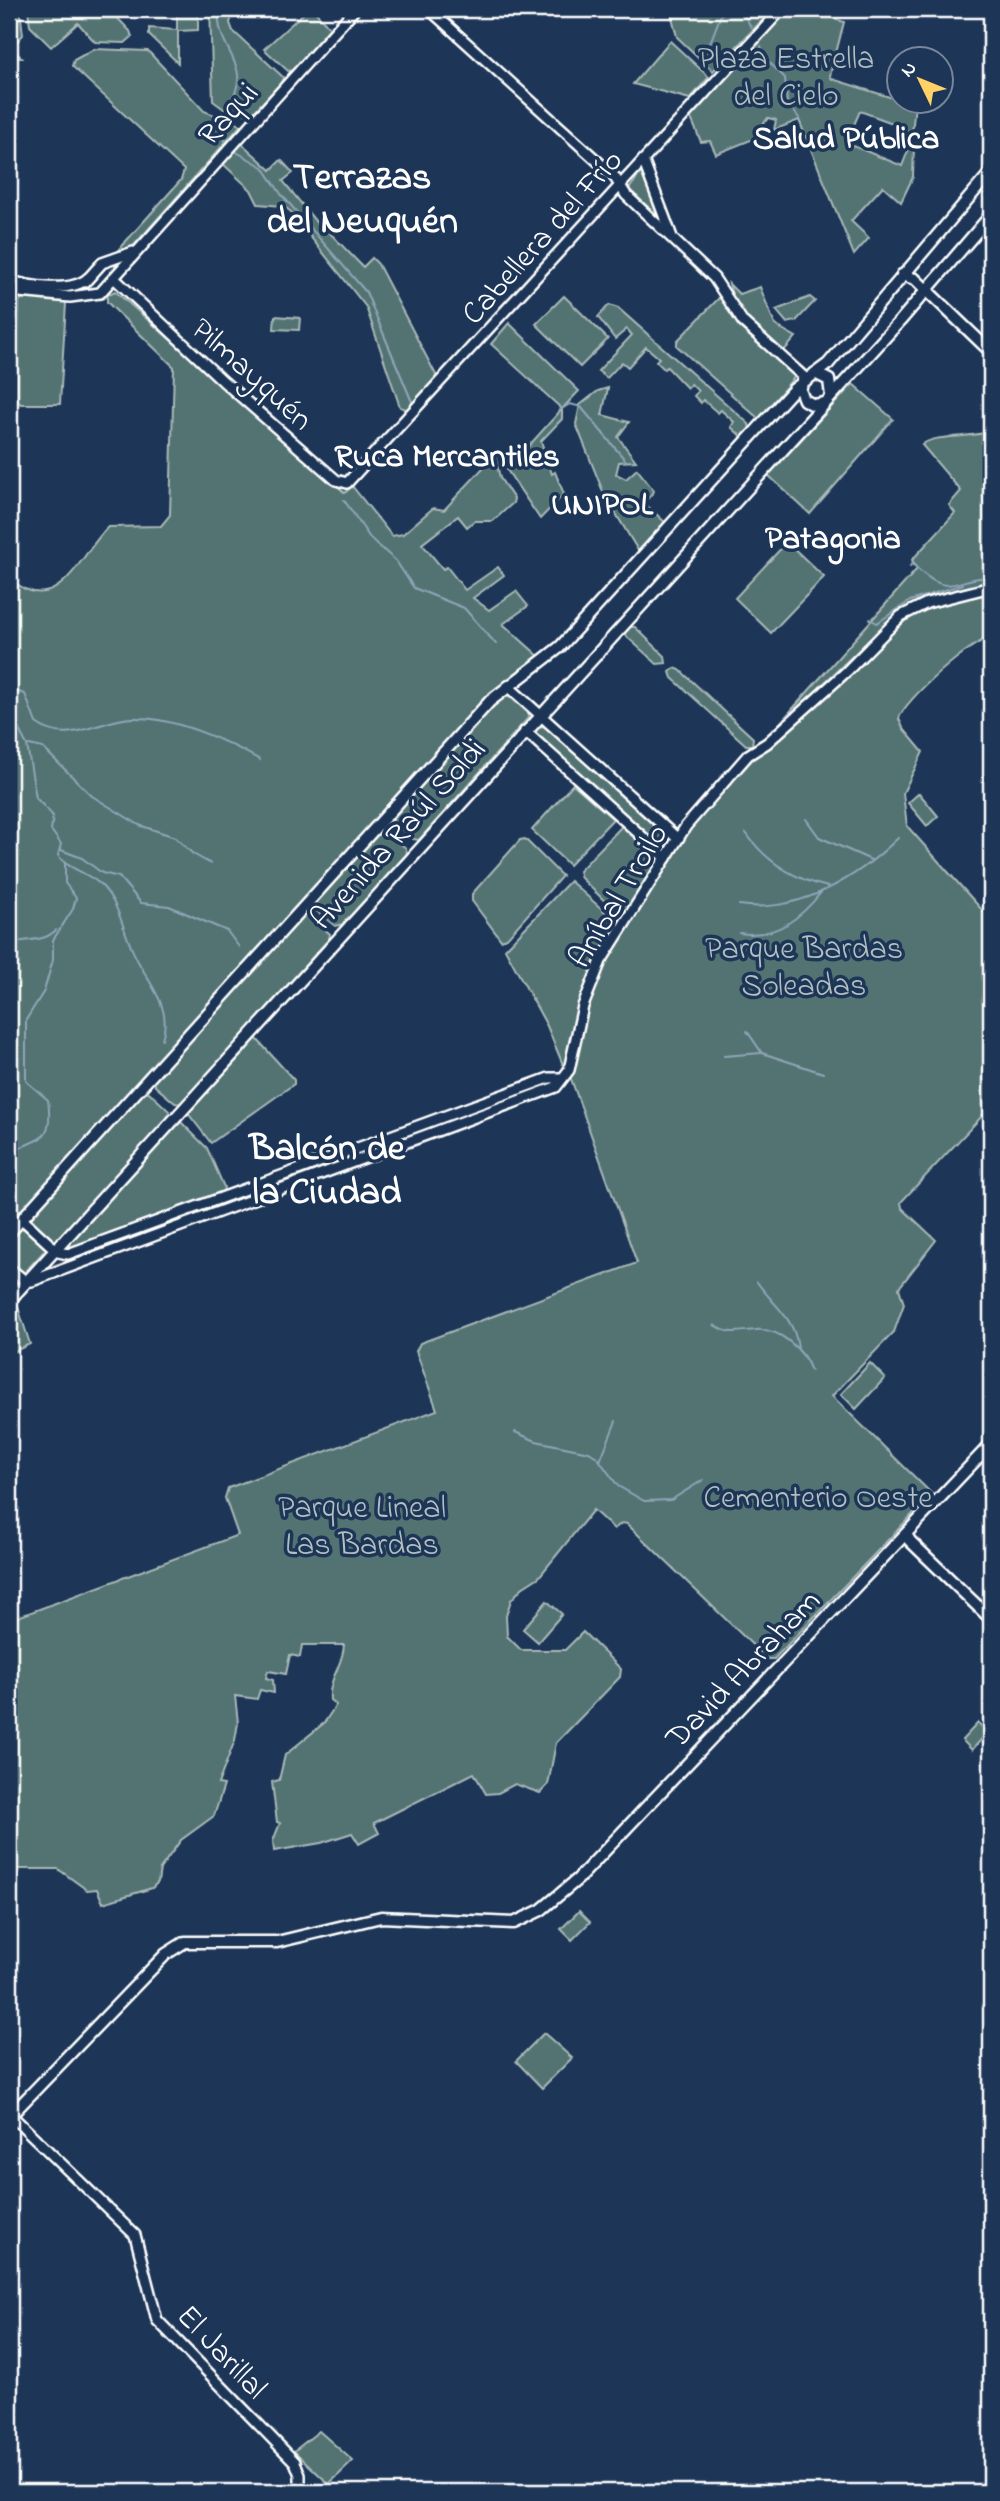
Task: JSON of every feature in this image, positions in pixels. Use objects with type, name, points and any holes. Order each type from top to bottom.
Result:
[{"type":"main road","name":"Avenida Raúl Soldi","points":[[9,1233],[490,701],[560,647],[808,377],[828,364],[991,172]]},
{"type":"main road","name":"Avenida Raúl Soldi","points":[[9,1301],[827,401],[991,215]]},
{"type":"main road","points":[[902,275],[912,277],[991,352]]},
{"type":"main road","points":[[825,376],[830,382],[832,392],[827,401],[814,405],[804,400],[800,390],[808,377],[825,376]]},
{"type":"main road","name":"David Abraham","points":[[10,2116],[161,1959],[180,1944],[277,1942],[381,1917],[500,1924],[524,1920],[578,1879],[991,1444]]},
{"type":"main road","points":[[906,1534],[914,1537],[991,1611]]},
{"type":"main road","points":[[906,1534],[910,1541],[991,1619]]},
{"type":"street","name":"Raqui","points":[[92,295],[102,291],[115,277],[136,250],[355,9]]},
{"type":"street","points":[[429,9],[614,176],[626,195],[714,278],[746,325],[808,377]]},
{"type":"street","name":"Cabellera del Frío","points":[[345,484],[353,479],[780,9]]},
{"type":"street","points":[[643,160],[672,239]]},
{"type":"street","name":"Raqui","points":[[88,278],[102,263],[136,250]]},
{"type":"street","points":[[108,262],[116,268],[115,277]]},
{"type":"street","name":"Pilmayquén","points":[[115,277],[131,296],[223,381],[345,484]]},
{"type":"street","points":[[9,280],[26,284],[73,286],[88,278]]},
{"type":"street","points":[[88,278],[85,288],[92,295]]},
{"type":"street","points":[[102,291],[114,288],[131,296]]},
{"type":"street","points":[[9,291],[36,295],[92,295]]},
{"type":"street","name":"Aníbal Troilo","points":[[562,1078],[569,1070],[583,1006],[594,976],[678,839],[748,755],[766,743],[852,666],[901,616],[926,603],[991,587]]},
{"type":"street","points":[[508,686],[678,839]]},
{"type":"street","points":[[525,731],[666,858]]},
{"type":"street","points":[[22,1219],[55,1249],[63,1254],[73,1252],[549,1078],[562,1078]]},
{"type":"street","points":[[9,1268],[26,1281],[554,1089],[562,1078]]},
{"type":"street","name":"El Jarillal","points":[[10,2116],[137,2237],[158,2320],[295,2462],[300,2474],[300,2492]]},
{"type":"green space","points":[[9,9],[20,9],[23,35],[11,48],[22,58],[9,58]]},
{"type":"green space","points":[[28,9],[109,9],[130,31],[132,37],[125,43],[95,42],[78,23],[51,47],[30,26]]},
{"type":"green space","points":[[210,9],[234,9],[230,23],[233,31],[283,77],[281,83],[251,115],[224,109],[213,101]]},
{"type":"green space","points":[[308,9],[313,9],[330,28],[293,70],[288,71],[264,49]]},
{"type":"green space","points":[[670,9],[773,9],[713,71],[677,37]]},
{"type":"green space","name":"Plaza Estrella del Cielo","points":[[788,9],[830,9],[828,16],[844,22],[830,76],[832,79],[884,95],[884,116],[914,116],[912,133],[860,111],[846,143],[902,166],[911,143],[914,146],[913,177],[901,202],[883,186],[851,221],[869,238],[854,255],[799,120],[774,130],[776,120],[768,118],[763,125],[766,134],[716,154],[710,141],[701,142],[690,116]]},
{"type":"green space","points":[[177,14],[198,14],[198,30],[178,31],[178,63],[149,35],[149,28],[177,30]]},
{"type":"green space","points":[[670,41],[709,77],[690,99],[633,84]]},
{"type":"green space","points":[[94,49],[148,51],[204,111],[241,125],[129,251],[121,253],[119,249],[181,180],[184,170],[72,66],[74,60]]},
{"type":"green space","points":[[240,142],[271,170],[281,160],[293,173],[283,181],[320,227],[324,231],[326,229],[363,267],[372,258],[378,264],[436,375],[436,380],[409,410],[400,407],[366,307],[290,211],[283,206],[258,204],[251,190],[221,162]]},
{"type":"green space","points":[[640,174],[643,174],[658,216],[629,189]]},
{"type":"green space","points":[[729,284],[739,294],[760,287],[775,325],[796,337],[782,353],[743,314]]},
{"type":"green space","points":[[115,291],[345,493],[352,486],[392,536],[403,534],[433,508],[444,510],[495,455],[500,478],[514,499],[513,503],[493,521],[474,521],[467,527],[458,516],[422,544],[443,569],[447,567],[465,590],[498,567],[504,575],[473,598],[489,610],[516,591],[528,606],[503,624],[542,659],[489,696],[9,1226],[9,578],[26,590],[41,593],[54,589],[66,580],[108,527],[161,526],[170,515],[174,367],[107,302],[107,295]]},
{"type":"green space","points":[[564,296],[608,339],[580,367],[536,324]]},
{"type":"green space","points":[[721,296],[796,375],[759,419],[677,346],[677,341]]},
{"type":"green space","points":[[810,297],[815,301],[796,321],[787,323],[776,310]]},
{"type":"green space","points":[[23,298],[62,299],[66,303],[60,404],[21,404],[16,400],[19,301]]},
{"type":"green space","points":[[609,305],[618,308],[749,424],[750,429],[742,437],[731,427],[734,422],[721,410],[718,413],[703,400],[701,403],[694,396],[698,391],[691,384],[687,388],[667,367],[664,369],[656,361],[659,358],[646,347],[628,367],[622,362],[607,378],[598,371],[632,335],[627,329],[615,339],[598,317]]},
{"type":"green space","points":[[275,316],[300,318],[299,330],[274,329]]},
{"type":"green space","points":[[509,323],[579,391],[562,409],[491,344]]},
{"type":"green space","points":[[853,384],[893,419],[810,514],[768,475]]},
{"type":"green space","points":[[608,388],[602,415],[629,422],[618,437],[636,461],[619,462],[616,474],[626,479],[637,469],[654,491],[644,503],[666,523],[639,552],[604,494],[576,424],[580,405],[598,391]]},
{"type":"green space","points":[[562,409],[562,419],[541,441],[552,474],[555,472],[564,494],[540,519],[507,470]]},
{"type":"green space","points":[[991,431],[991,582],[924,599],[899,611],[764,741],[917,569],[912,560],[955,513],[949,505],[961,491],[922,445],[934,439]]},
{"type":"green space","points":[[787,542],[824,577],[771,633],[735,598]]},
{"type":"green space","name":"Parque Bardas Soleadas","points":[[991,592],[991,638],[970,648],[940,672],[912,699],[899,719],[923,752],[903,793],[907,826],[991,920],[991,1112],[983,1115],[901,1202],[902,1208],[936,1240],[899,1288],[904,1304],[894,1332],[832,1396],[932,1494],[774,1659],[767,1659],[627,1524],[622,1523],[614,1529],[593,1510],[539,1577],[522,1588],[511,1600],[506,1616],[507,1636],[521,1650],[565,1650],[583,1632],[621,1669],[620,1677],[556,1743],[548,1785],[540,1793],[515,1784],[498,1793],[486,1794],[474,1773],[374,1823],[379,1833],[359,1844],[352,1833],[321,1843],[274,1851],[273,1841],[280,1823],[277,1822],[272,1782],[279,1780],[285,1755],[324,1723],[336,1705],[330,1700],[330,1692],[344,1645],[302,1645],[300,1657],[290,1655],[286,1674],[268,1671],[266,1678],[273,1680],[274,1693],[260,1690],[257,1699],[235,1696],[238,1723],[235,1740],[218,1784],[224,1785],[214,1816],[181,1840],[160,1869],[158,1882],[152,1888],[103,1903],[97,1889],[87,1890],[58,1869],[9,1869],[9,1617],[10,1620],[238,1535],[225,1498],[228,1488],[437,1410],[416,1351],[420,1343],[637,1263],[570,1076],[589,1001],[601,972],[685,834],[752,760],[847,676],[904,620],[930,608]]},
{"type":"green space","points":[[629,627],[635,627],[665,656],[666,663],[657,664],[627,637],[625,631]]},
{"type":"green space","points":[[675,668],[753,738],[752,745],[746,745],[672,678],[670,672]]},
{"type":"green space","points":[[507,694],[529,717],[419,840],[413,839],[393,822],[393,815],[501,695]]},
{"type":"green space","points":[[538,725],[545,727],[668,838],[671,843],[668,848],[660,847],[534,734]]},
{"type":"green space","points":[[573,784],[613,819],[569,865],[532,830]]},
{"type":"green space","points":[[919,793],[938,816],[927,826],[908,803]]},
{"type":"green space","points":[[622,826],[660,861],[623,913],[614,910],[581,878],[579,871]]},
{"type":"green space","points":[[381,830],[406,848],[407,854],[343,924],[335,926],[315,910],[314,905]]},
{"type":"green space","points":[[525,839],[562,876],[507,938],[501,940],[472,901],[472,894],[520,840]]},
{"type":"green space","points":[[570,881],[611,917],[615,925],[594,964],[581,997],[568,1065],[563,1065],[547,1026],[505,949]]},
{"type":"green space","points":[[303,915],[308,915],[330,934],[329,939],[181,1104],[175,1103],[155,1086],[155,1078]]},
{"type":"green space","points":[[255,1037],[294,1080],[294,1084],[211,1143],[187,1112]]},
{"type":"green space","points":[[143,1092],[149,1092],[169,1111],[168,1117],[56,1241],[51,1240],[30,1217]]},
{"type":"green space","points":[[180,1121],[207,1148],[224,1187],[223,1192],[70,1248],[69,1241]]},
{"type":"green space","points":[[224,1200],[228,1205],[46,1271],[45,1269]]},
{"type":"green space","points":[[23,1226],[47,1248],[23,1274],[9,1264],[9,1239]]},
{"type":"green space","points":[[14,1304],[18,1307],[30,1344],[9,1354],[9,1308]]},
{"type":"green space","points":[[870,1363],[885,1378],[856,1409],[841,1394]]},
{"type":"green space","points":[[547,1601],[562,1614],[538,1642],[523,1629]]},
{"type":"green space","points":[[978,1723],[988,1732],[972,1750],[962,1740]]},
{"type":"green space","points":[[579,1911],[590,1922],[572,1940],[561,1929]]},
{"type":"green space","points":[[544,2033],[572,2058],[542,2088],[516,2061]]},
{"type":"green space","points":[[319,2431],[353,2461],[329,2484],[294,2451]]},
{"type":"waterway","points":[[219,9],[219,24],[237,69],[238,80],[235,93],[226,109]]},
{"type":"waterway","points":[[707,51],[723,9]]},
{"type":"waterway","points":[[741,9],[751,27]]},
{"type":"waterway","points":[[761,46],[765,58],[785,78],[787,102],[799,118]]},
{"type":"waterway","points":[[222,118],[219,129],[227,144]]},
{"type":"waterway","points":[[233,150],[263,167],[281,194],[366,292],[412,402]]},
{"type":"waterway","points":[[560,410],[570,404],[581,407],[626,461]]},
{"type":"waterway","points":[[344,500],[370,538],[396,561],[414,588],[464,608],[496,644]]},
{"type":"waterway","points":[[910,566],[912,564],[941,584],[987,577]]},
{"type":"waterway","points":[[870,619],[877,623],[910,601],[963,584]]},
{"type":"waterway","points":[[9,689],[25,694],[36,723],[48,730],[72,732],[120,719],[165,721],[199,731],[260,760]]},
{"type":"waterway","points":[[9,711],[27,745],[36,798],[53,816],[51,830],[61,844],[58,855],[66,864],[97,881],[112,900],[137,960],[161,1003],[165,1027],[162,1039]]},
{"type":"waterway","points":[[29,745],[43,748],[92,796],[139,825],[175,837],[193,854],[211,864]]},
{"type":"waterway","points":[[806,819],[819,837],[871,860]]},
{"type":"waterway","points":[[746,833],[762,853],[782,868],[828,887]]},
{"type":"waterway","points":[[739,905],[783,904],[826,890],[864,867],[898,838]]},
{"type":"waterway","points":[[61,850],[82,858],[102,873],[119,877],[141,903],[169,906],[227,931],[239,947]]},
{"type":"waterway","points":[[9,1156],[40,1138],[48,1127],[48,1100],[26,1081],[26,1020],[44,991],[53,960],[53,940],[73,909],[76,898],[65,883],[65,863]]},
{"type":"waterway","points":[[739,933],[765,933],[787,924],[806,909],[823,890]]},
{"type":"waterway","points":[[9,945],[39,939],[56,930]]},
{"type":"waterway","points":[[747,1031],[762,1053],[823,1073]]},
{"type":"waterway","points":[[724,1056],[761,1053]]},
{"type":"waterway","points":[[757,1282],[787,1319],[798,1347]]},
{"type":"waterway","points":[[714,1325],[730,1332],[765,1330],[774,1333],[797,1348],[811,1371]]},
{"type":"waterway","points":[[600,1461],[616,1421]]},
{"type":"waterway","points":[[515,1432],[536,1441],[589,1452],[597,1457],[618,1486],[644,1501],[671,1500],[703,1480]]},
{"type":"district","name":"Salud Pública","points":[[846,136]]},
{"type":"district","name":"Terrazas del Neuquén","points":[[362,197]]},
{"type":"district","name":"Ruca Mercantiles","points":[[447,454]]},
{"type":"district","name":"UNIPOL","points":[[602,502]]},
{"type":"district","name":"Patagonia","points":[[833,536]]},
{"type":"district","name":"Balcón de la Ciudad","points":[[327,1168]]},
{"type":"park label","name":"Cementerio Oeste","points":[[818,1496]]},
{"type":"park label","name":"Parque Lineal Las Bardas","points":[[362,1524]]}]
